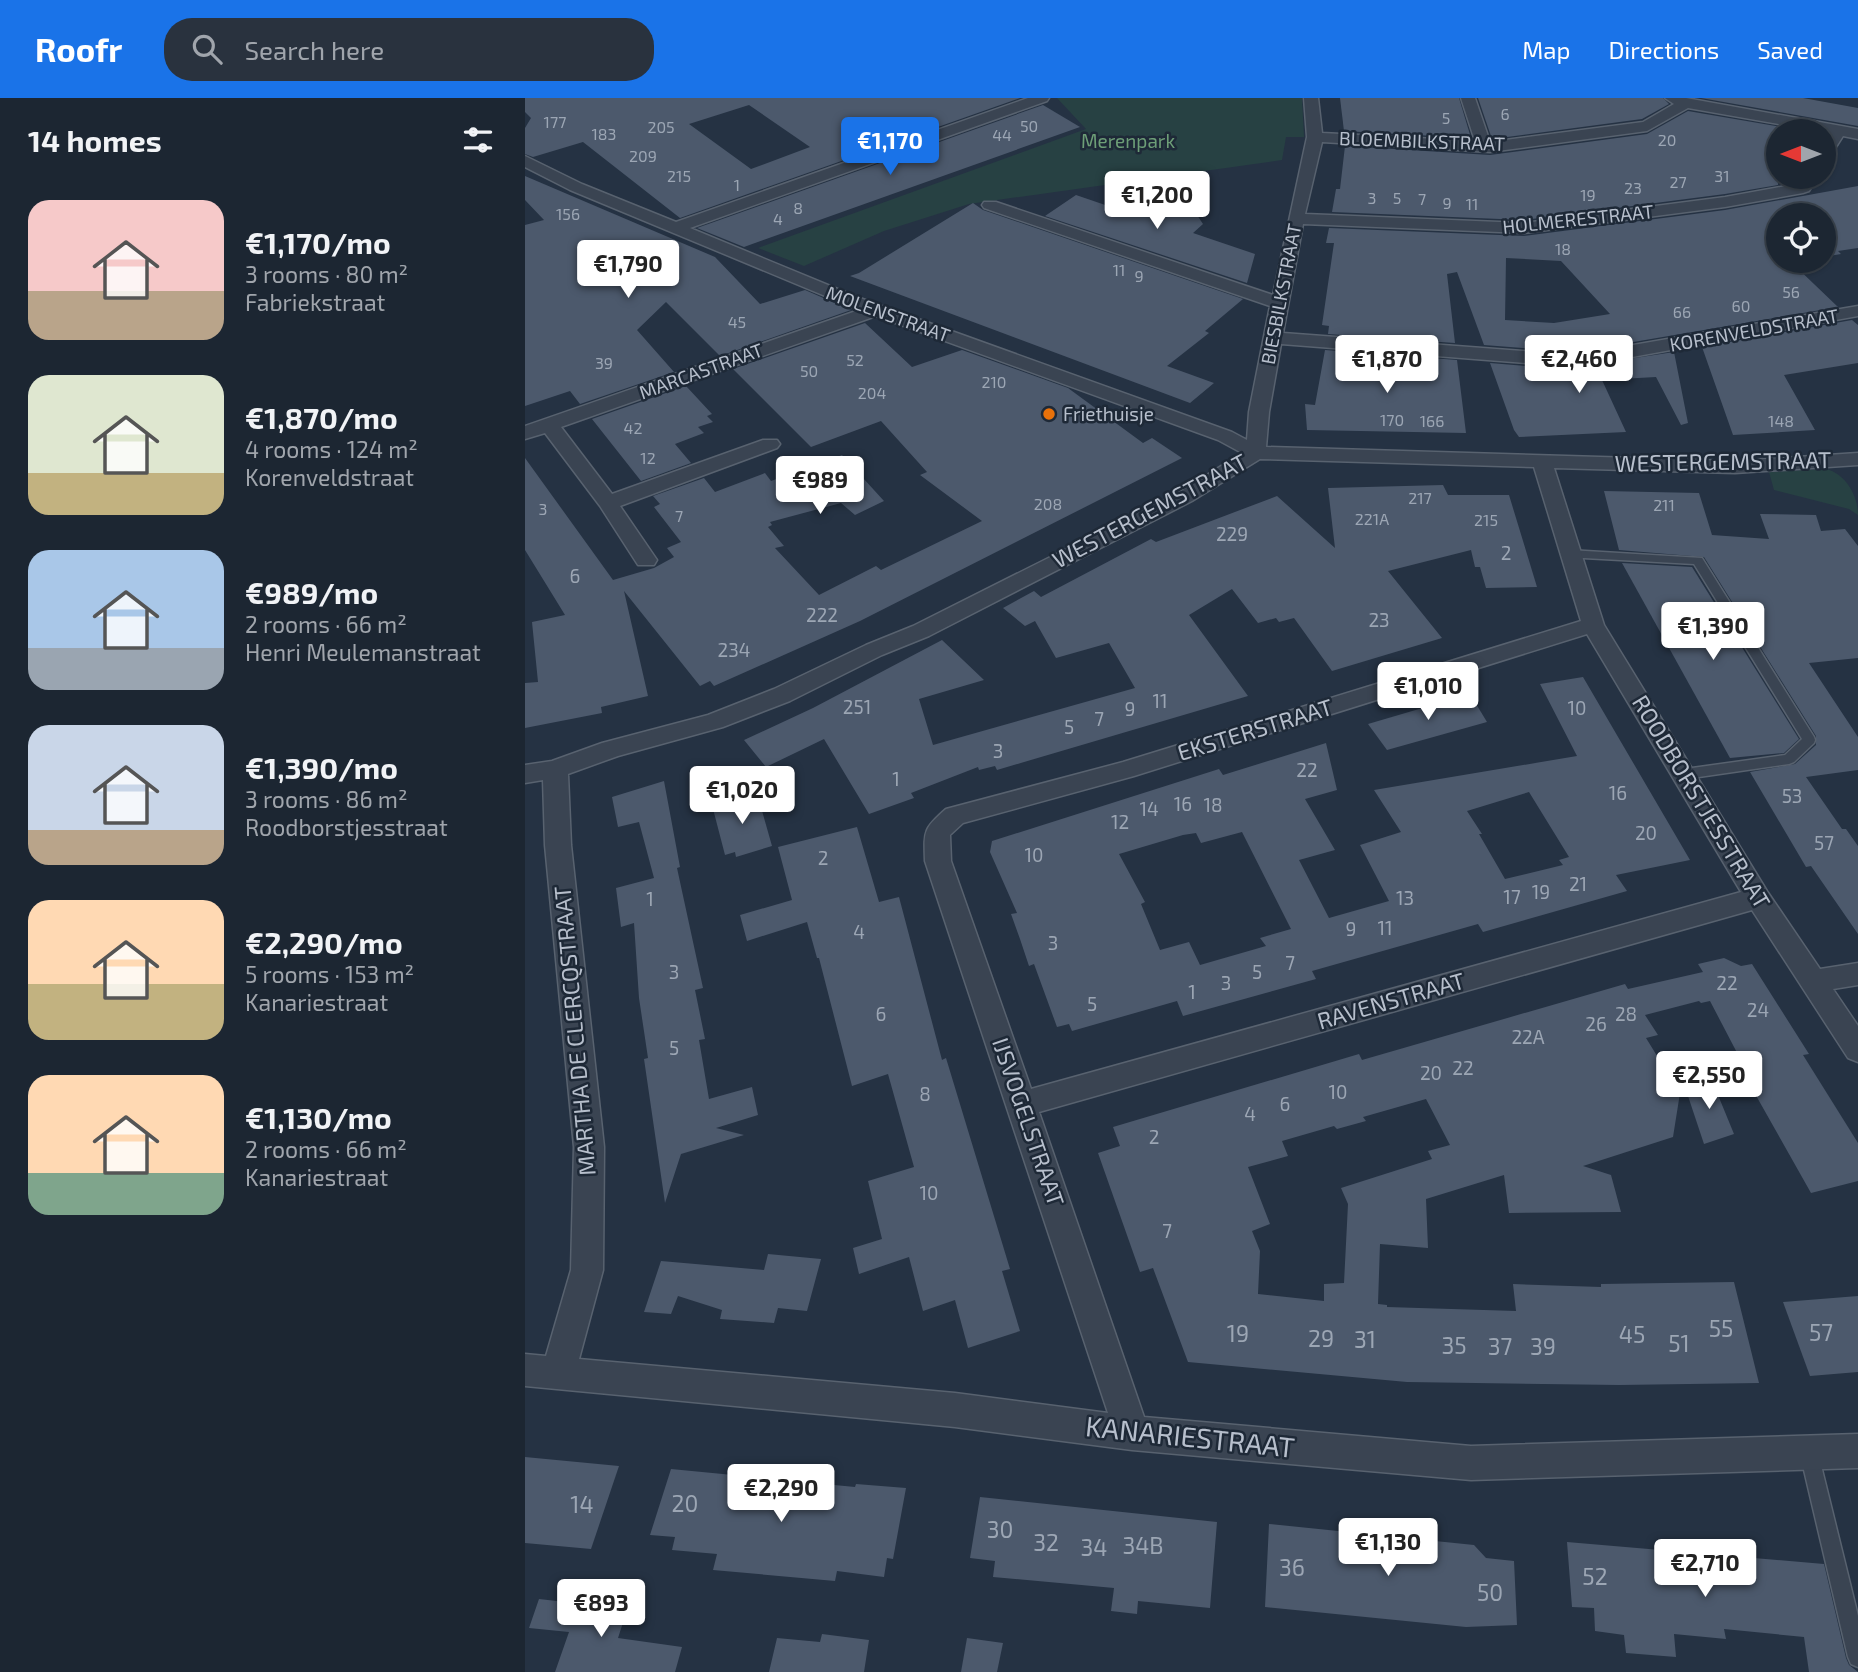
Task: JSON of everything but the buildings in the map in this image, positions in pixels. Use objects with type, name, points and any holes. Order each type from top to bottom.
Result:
[{"type":"street","name":"BLOEMBILKSTRAAT","points":[[1311,98],[1315,137],[1484,146],[1647,126],[1679,101]]},
{"type":"street","points":[[1468,98],[1484,146]]},
{"type":"street","points":[[676,228],[1035,99]]},
{"type":"street","points":[[1679,101],[1858,134]]},
{"type":"street","name":"BIESBILKSTRAAT","points":[[1256,453],[1256,433],[1273,338],[1315,137]]},
{"type":"street","name":"MOLENSTRAAT","points":[[525,161],[576,187],[757,264],[1225,436],[1256,453]]},
{"type":"street","name":"HOLMERESTRAAT","points":[[1296,219],[1524,228],[1725,202],[1797,189]]},
{"type":"street","points":[[990,205],[1280,303]]},
{"type":"street","name":"MARCASTRAAT","points":[[525,433],[877,310]]},
{"type":"street","name":"KORENVELDSTRAAT","points":[[1273,338],[1563,360],[1610,355],[1858,311]]},
{"type":"street","points":[[549,425],[608,503],[646,561]]},
{"type":"street","points":[[608,503],[770,444]]},
{"type":"street","name":"WESTERGEMSTRAAT","points":[[525,774],[555,769],[611,749],[715,720],[782,695],[874,650],[921,631],[1185,497],[1256,453],[1735,467],[1849,460]]},
{"type":"street","points":[[1849,460],[1858,482]]},
{"type":"street","name":"ROODBORSTJESSTRAAT","points":[[1542,462],[1593,625],[1758,898],[1858,1050]]},
{"type":"street","name":"EKSTERSTRAAT","points":[[954,816],[1138,766],[1593,625]]},
{"type":"street","name":"MARTHA DE CLERCQSTRAAT","points":[[542,1372],[587,1270],[589,1147],[558,845],[555,769]]},
{"type":"street","name":"IJSVOGELSTRAAT","points":[[954,816],[937,832],[938,861],[1023,1104],[1132,1433]]},
{"type":"street","name":"RAVENSTRAAT","points":[[1023,1104],[1758,898]]},
{"type":"street","points":[[1813,981],[1858,974]]},
{"type":"street","name":"KANARIESTRAAT","points":[[542,1372],[955,1410],[1132,1433],[1471,1463],[1858,1451]]},
{"type":"lane","points":[[1569,555],[1698,561],[1809,740],[1789,759],[1685,774]]},
{"type":"lane","points":[[1809,1453],[1858,1657]]},
{"type":"green space","name":"Merenpark","points":[[1057,98],[1302,98],[1304,137],[1286,137],[1282,160],[969,204],[884,231],[804,266],[758,248],[1086,129]]},
{"type":"green space","points":[[1826,469],[1845,481],[1856,500],[1858,515],[1849,509],[1774,490],[1769,472]]},
{"type":"place","name":"Friethuisje","points":[[1049,414]]}]
